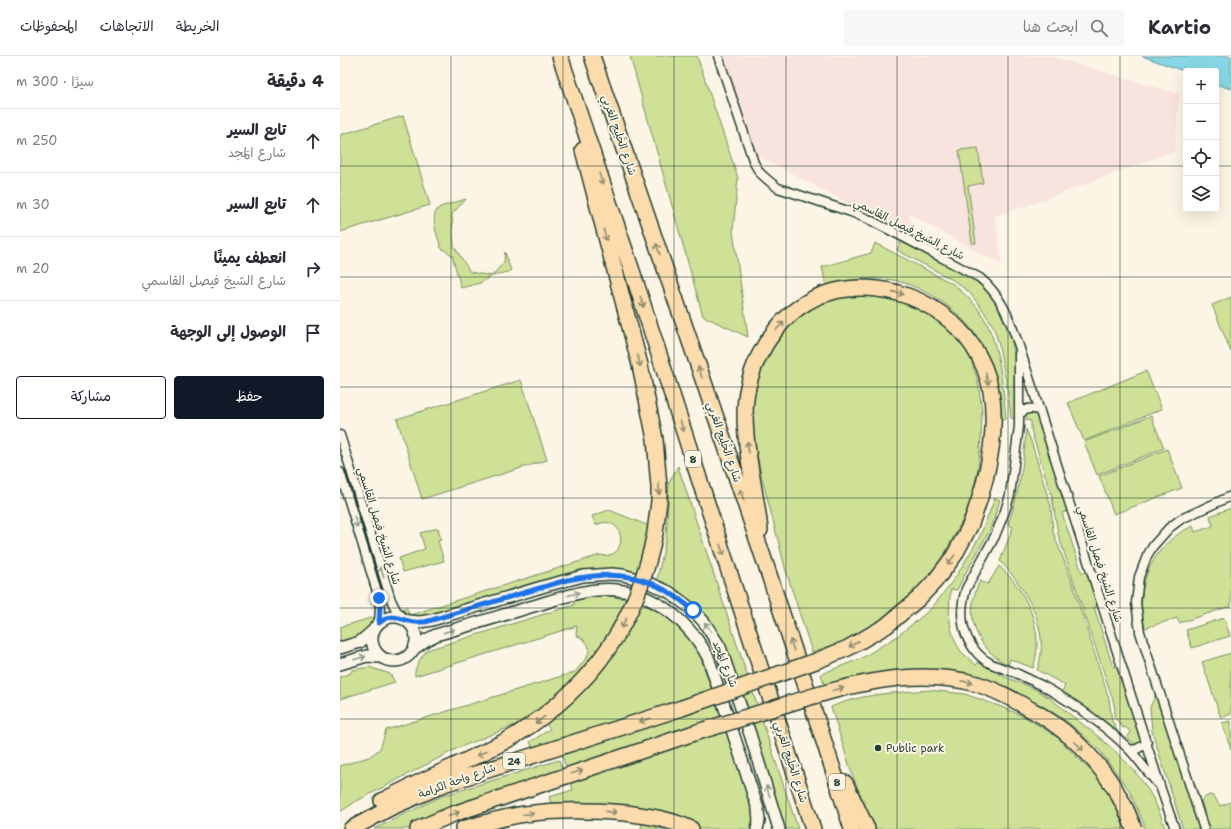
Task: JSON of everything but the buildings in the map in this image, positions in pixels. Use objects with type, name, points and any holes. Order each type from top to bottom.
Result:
[{"type":"highway","name":"شارع الخَلِيج العَربِي","points":[[560,56],[636,283],[813,829]]},
{"type":"highway","name":"شارع الخَلِيج العَربِي","points":[[592,56],[762,555],[852,829]]},
{"type":"highway","points":[[340,826],[379,802],[404,789],[498,746],[551,711],[567,698],[595,667],[623,626],[638,594],[650,558],[659,502],[655,439],[640,365],[585,162],[571,88]]},
{"type":"highway","name":"شارع واحة الكرامة","points":[[350,829],[396,805],[447,783],[682,708],[816,661],[848,648],[886,626],[918,599],[954,556],[970,526],[987,472],[992,442],[993,410],[984,368],[978,355],[965,336],[946,317],[929,305],[910,295],[872,288],[841,291],[828,293],[805,304],[787,318],[772,334],[754,366],[748,388],[745,415],[758,512],[762,555]]},
{"type":"highway","points":[[418,829],[453,814],[694,733],[836,689],[887,678],[944,678],[977,684],[1007,696],[1050,721],[1066,734],[1102,770],[1119,795],[1134,829]]},
{"type":"highway","points":[[822,735],[867,829]]},
{"type":"highway","points":[[463,829],[526,814],[595,810],[642,815],[667,820],[691,829]]},
{"type":"street","name":"شارع الشيخ فيصل القاسمي","points":[[718,56],[752,158],[760,173],[769,181],[778,188],[840,207],[907,238],[980,278],[988,284],[1001,300],[1019,346],[1161,789],[1176,829]]},
{"type":"street","name":"شارع الشيخ فيصل القاسمي","points":[[1019,346],[1019,415],[1013,480],[1005,511],[995,536],[966,589],[962,600],[962,623],[966,635],[975,650],[988,662],[998,668],[1028,679],[1050,691],[1097,723],[1130,750],[1161,789]]},
{"type":"street","points":[[1019,415],[1028,408],[1040,411]]},
{"type":"street","name":"شارع الشيخ فيصل القاسمي","points":[[340,435],[391,600],[396,610],[406,620]]},
{"type":"street","name":"شارع الشيخ فيصل القاسمي","points":[[340,472],[379,598],[380,608],[376,627]]},
{"type":"street","points":[[1204,829],[1140,632],[1136,603],[1139,577],[1152,546],[1169,528],[1181,519],[1231,496]]},
{"type":"street","name":"شارع المَجد","points":[[406,620],[420,622],[432,620],[567,580],[589,576],[611,574],[634,578],[655,585],[669,592],[693,610],[704,622],[720,647],[750,734],[779,829]]},
{"type":"street","name":"شارع المَجد","points":[[415,648],[436,635],[583,592],[611,589],[647,598],[658,603],[687,626],[708,657],[758,809],[759,821],[757,829]]},
{"type":"street","points":[[340,648],[360,642],[383,620],[392,617],[406,620],[415,631],[415,648],[411,654],[402,660],[391,661],[380,657],[367,656],[340,664]]},
{"type":"street","points":[[376,627],[372,635],[373,645],[380,657]]},
{"type":"street","points":[[1130,750],[1141,748],[1147,743]]},
{"type":"shaded area","points":[[724,56],[1049,56],[1179,94],[1175,151],[1029,205],[995,216],[1002,265],[909,214],[915,238],[754,154]]},
{"type":"green space","points":[[630,56],[697,56],[738,178],[733,231],[748,337],[703,316]]},
{"type":"green space","points":[[403,116],[430,205],[340,232],[340,135]]},
{"type":"green space","points":[[978,148],[983,183],[968,186],[976,243],[972,243],[959,150]]},
{"type":"green space","points":[[466,199],[452,214],[454,246],[470,272],[492,276],[480,283],[461,288],[452,255],[441,248],[434,221],[436,211],[440,207]]},
{"type":"green space","points":[[901,241],[971,278],[981,285],[1003,312],[1013,347],[1017,419],[1011,418],[1008,392],[998,341],[993,326],[983,310],[969,292],[953,280],[897,250]]},
{"type":"green space","points":[[875,243],[953,284],[970,299],[979,310],[986,321],[996,348],[1006,419],[1002,419],[996,377],[982,345],[973,331],[948,306],[918,288],[892,280],[863,279],[826,286],[822,267],[871,253]]},
{"type":"green space","points":[[505,252],[511,271],[492,276],[504,262]]},
{"type":"green space","points":[[886,292],[929,311],[959,339],[970,357],[978,381],[982,411],[978,468],[972,498],[945,553],[928,577],[912,595],[882,620],[846,641],[812,652],[786,571],[761,474],[750,419],[758,361],[790,318],[825,299]]},
{"type":"green space","points":[[1231,297],[1231,352],[1212,305]]},
{"type":"green space","points":[[1146,371],[1162,409],[1084,441],[1068,403]]},
{"type":"green space","points":[[521,380],[547,460],[422,499],[397,419]]},
{"type":"green space","points":[[1029,413],[1035,414],[1037,417],[1068,511],[1062,513],[1082,573],[1088,572],[1099,606],[1094,607],[1113,667],[1119,665],[1142,738],[1142,742],[1136,745],[1127,738],[1131,732],[1125,727],[1123,728],[1114,717],[1115,709],[1113,700],[1058,534],[1052,497],[1031,430],[1031,421],[1026,420]]},
{"type":"green space","points":[[1151,416],[1164,448],[1097,475],[1084,442]]},
{"type":"green space","points":[[1026,429],[1051,507],[1053,532],[1071,579],[1109,699],[1112,721],[1118,732],[1062,692],[1065,685],[1037,670],[1041,655],[1039,625],[1027,597],[1010,572],[1000,561],[1013,527],[1008,524],[1020,477]]},
{"type":"green space","points":[[1167,449],[1182,488],[1114,514],[1099,476]]},
{"type":"green space","points":[[678,466],[798,829],[783,829],[730,662],[716,630],[699,608],[674,589],[657,580],[666,539],[669,483]]},
{"type":"green space","points":[[995,498],[1000,500],[990,530],[957,590],[951,589],[949,604],[950,620],[956,643],[960,650],[976,665],[980,661],[994,671],[1042,693],[1105,742],[1130,766],[1141,780],[1159,811],[1165,829],[1144,829],[1144,824],[1129,790],[1100,751],[1069,723],[1041,705],[981,680],[825,687],[821,674],[862,658],[899,635],[932,608],[957,575],[980,536]]},
{"type":"green space","points":[[1231,508],[1231,606],[1179,623],[1177,618],[1145,628],[1142,613],[1144,582],[1157,554],[1179,533],[1193,526],[1195,532],[1213,526],[1210,516]]},
{"type":"green space","points":[[609,510],[649,526],[641,574],[623,571],[427,619],[406,618],[401,613],[402,609],[406,607],[410,615],[600,555],[610,555],[617,551],[620,544],[618,530],[613,525],[606,523],[596,525],[592,516]]},
{"type":"green space","points":[[438,528],[441,540],[438,541],[444,561],[403,572],[399,558],[425,549],[420,533]]},
{"type":"green space","points":[[999,566],[1018,587],[1031,612],[1037,640],[1033,668],[1010,659],[1008,665],[997,658],[980,640],[975,629],[973,606],[975,593],[980,581],[988,584]]},
{"type":"green space","points":[[609,596],[634,601],[663,615],[686,635],[699,653],[752,806],[754,821],[752,829],[641,829],[644,809],[552,806],[549,797],[573,790],[558,742],[533,749],[530,742],[550,729],[539,715],[456,749],[355,802],[340,812],[340,766],[369,757],[380,749],[386,730],[575,672],[587,657],[589,648],[583,639],[576,635],[577,626],[415,676],[420,659],[427,650],[574,605],[574,601],[592,597]]},
{"type":"green space","points":[[381,615],[382,622],[375,632],[369,636],[340,644],[340,627]]},
{"type":"green space","points":[[1224,618],[1230,636],[1192,648],[1186,630]]},
{"type":"green space","points":[[1231,653],[1231,714],[1221,718],[1202,662]]},
{"type":"green space","points":[[369,667],[390,674],[395,682],[340,699],[340,677],[351,673],[352,670]]},
{"type":"green space","points":[[930,690],[965,694],[999,706],[1025,717],[1057,737],[1102,782],[1117,805],[1126,829],[874,829],[852,774],[831,707],[843,702],[867,696]]},
{"type":"green space","points":[[1156,694],[1200,829],[1183,829],[1152,731],[1150,707]]},
{"type":"green space","points":[[1231,721],[1231,750],[1222,723]]},
{"type":"green space","points":[[559,760],[564,774],[413,829],[374,829],[442,796]]},
{"type":"green space","points":[[1209,795],[1214,796],[1220,806],[1231,802],[1231,829],[1209,829],[1201,801]]},
{"type":"water","points":[[1142,56],[1231,56],[1231,89],[1219,85],[1219,68],[1183,68],[1183,71]]},
{"type":"place","name":"Public park","points":[[878,748]]},
{"type":"route","points":[[379,598],[379,623],[392,617],[401,618],[408,621],[425,622],[567,580],[583,576],[611,574],[623,575],[655,585],[682,600],[693,610]]}]
